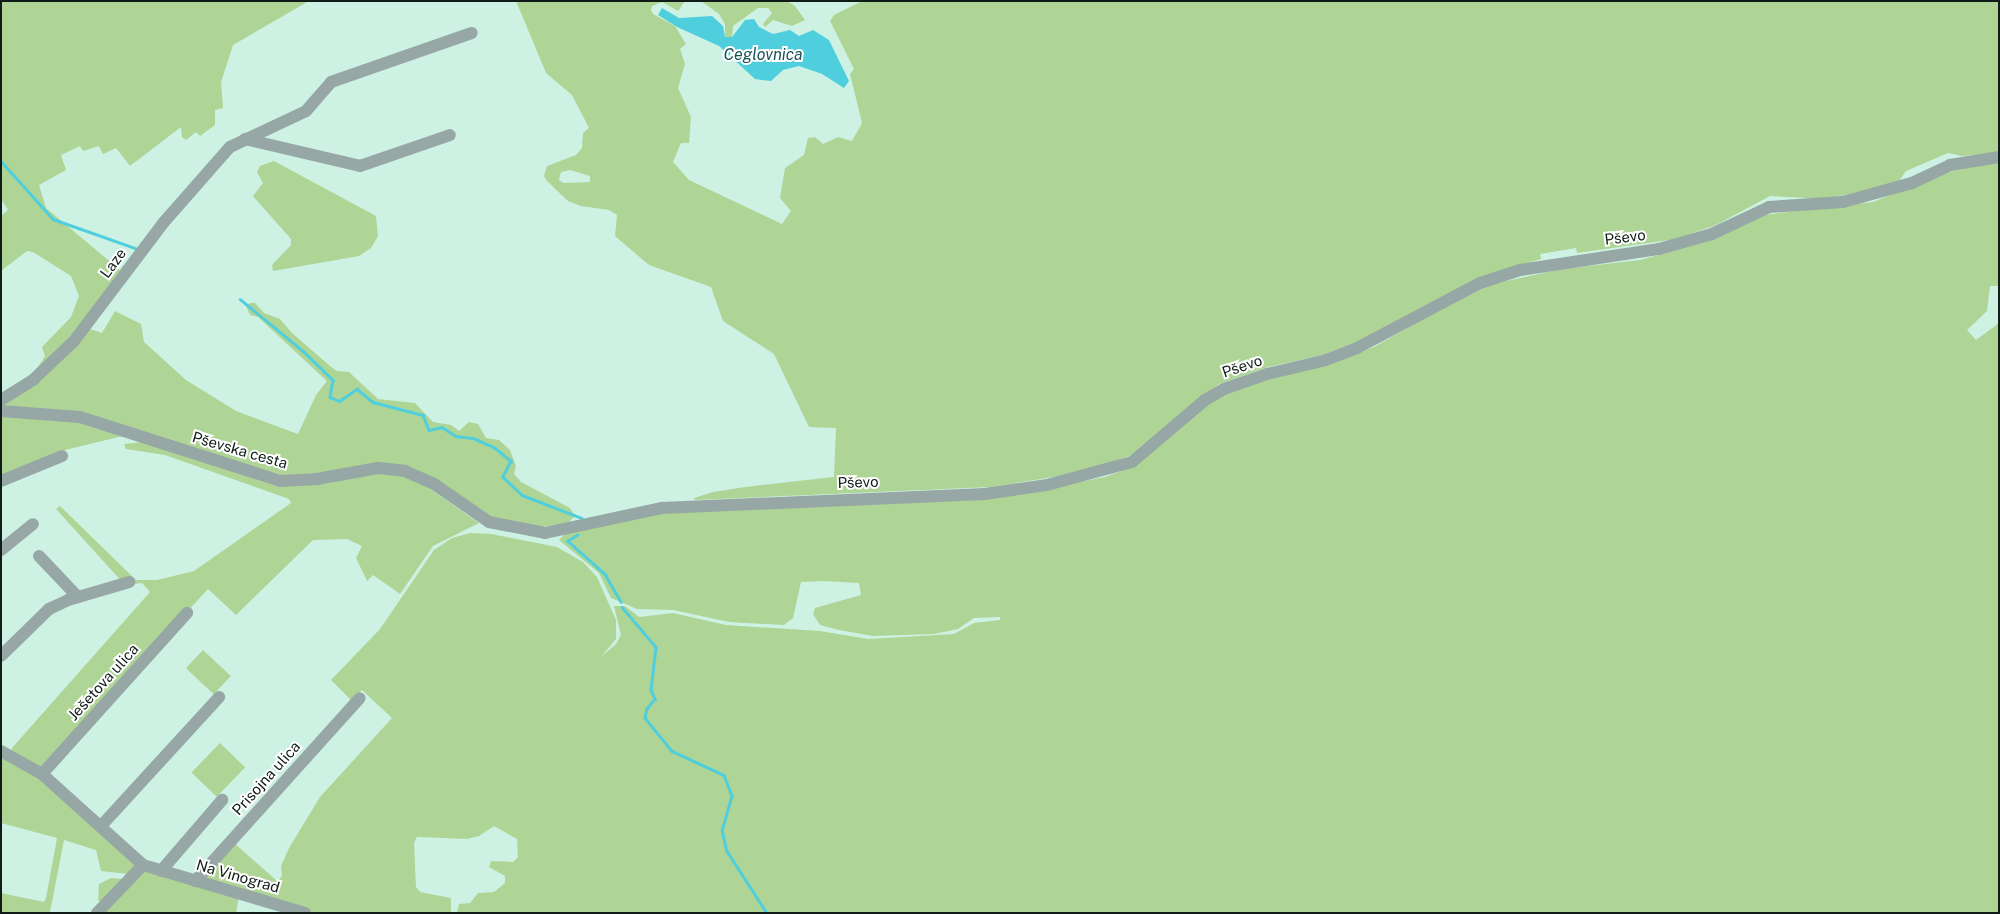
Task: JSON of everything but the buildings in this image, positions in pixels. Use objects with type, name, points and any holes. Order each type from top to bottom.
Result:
[{"type":"street","name":"Laze","points":[[1,400],[34,379],[74,341],[164,222],[230,147],[306,110],[331,82],[472,33]]},
{"type":"street","points":[[245,139],[360,166],[450,135]]},
{"type":"street","name":"Pševo","points":[[489,522],[545,533],[662,508],[985,494],[1094,474],[1132,462],[1205,400],[1224,389],[1267,374],[1326,360],[1357,348],[1480,283],[1520,270],[1659,249],[1712,234],[1769,207],[1843,202],[1912,183],[1950,165],[1999,157]]},
{"type":"street","name":"Pševska cesta","points":[[1,411],[80,417],[280,481],[317,479],[378,468],[406,471],[434,484],[489,522]]},
{"type":"street","points":[[1,481],[62,456]]},
{"type":"street","points":[[1,550],[33,524]]},
{"type":"street","points":[[40,556],[78,597]]},
{"type":"street","points":[[1,656],[49,609],[78,597],[129,582]]},
{"type":"street","name":"Ješetova ulica","points":[[42,774],[187,612]]},
{"type":"street","points":[[101,826],[219,697]]},
{"type":"street","name":"Prisojna ulica","points":[[195,881],[360,698]]},
{"type":"street","points":[[1,751],[42,774],[143,865],[98,913]]},
{"type":"street","points":[[161,870],[222,800]]},
{"type":"street","name":"Na Vinograd","points":[[143,865],[305,913]]},
{"type":"green space","points":[[1,1],[309,1],[233,45],[221,82],[223,108],[215,110],[215,125],[200,136],[196,132],[186,140],[182,137],[181,127],[130,166],[116,148],[103,154],[99,146],[83,151],[80,146],[61,155],[66,170],[39,185],[46,208],[120,270],[83,322],[47,364],[34,373],[45,356],[42,347],[71,317],[79,296],[71,276],[33,252],[27,251],[1,271],[1,216],[8,210],[1,199]]},
{"type":"green space","points":[[516,1],[685,1],[678,11],[662,2],[652,6],[651,10],[653,14],[675,26],[686,44],[680,49],[685,64],[678,88],[691,117],[689,143],[681,143],[673,162],[689,180],[782,224],[791,211],[780,198],[785,168],[804,155],[808,138],[815,137],[823,144],[838,137],[852,141],[862,123],[850,74],[854,69],[830,21],[834,15],[862,1],[1999,1],[1999,153],[1962,156],[1948,153],[1906,171],[1897,184],[1825,199],[1770,196],[1716,225],[1676,239],[1577,253],[1576,248],[1540,254],[1541,259],[1481,277],[1371,336],[1323,355],[1268,367],[1219,384],[1132,455],[1078,473],[991,487],[695,500],[694,498],[713,492],[834,477],[836,428],[809,427],[774,354],[723,321],[711,287],[649,265],[615,236],[617,215],[609,210],[581,206],[568,201],[547,181],[544,176],[547,166],[576,155],[582,148],[583,133],[589,128],[572,95],[546,73]],"holes":[[[570,170],[590,176],[590,182],[563,183],[559,180],[561,172]]]},
{"type":"green space","points":[[701,1],[787,1],[795,6],[805,20],[792,26],[773,20],[765,27],[763,24],[772,13],[768,8],[758,8],[733,26],[732,37],[725,37],[725,24],[719,14]]},
{"type":"green space","points":[[274,161],[376,216],[378,236],[371,248],[359,256],[273,271],[272,265],[291,245],[291,239],[253,196],[263,183],[257,172],[260,166]]},
{"type":"green space","points":[[1999,161],[1999,286],[1990,286],[1987,311],[1967,330],[1976,340],[1999,323],[1999,913],[457,913],[459,904],[470,903],[478,893],[494,892],[505,883],[505,876],[489,867],[491,861],[513,862],[518,857],[517,839],[494,826],[479,836],[467,839],[417,837],[414,843],[416,887],[420,892],[451,898],[451,913],[311,913],[202,879],[233,842],[277,881],[282,876],[281,866],[289,848],[320,797],[392,718],[362,690],[351,700],[331,680],[380,629],[434,550],[452,538],[470,533],[491,534],[557,547],[583,562],[597,577],[616,620],[616,639],[601,657],[616,644],[621,635],[614,606],[625,606],[639,617],[673,613],[726,625],[820,631],[868,639],[954,634],[974,623],[1000,620],[1000,617],[974,618],[958,629],[934,634],[873,636],[839,630],[820,625],[813,614],[815,608],[861,595],[859,583],[822,581],[801,582],[793,618],[784,625],[729,622],[673,610],[637,609],[611,598],[599,573],[559,540],[566,533],[643,515],[1065,485],[1105,477],[1135,466],[1210,403],[1242,387],[1331,363],[1374,347],[1453,302],[1492,284],[1562,269],[1640,260],[1677,250],[1764,215],[1873,202],[1948,172]]},
{"type":"green space","points":[[250,303],[255,303],[264,313],[280,319],[292,333],[330,366],[337,371],[349,372],[378,399],[415,403],[433,422],[451,425],[459,431],[469,422],[478,424],[486,438],[499,440],[510,450],[516,466],[514,474],[521,482],[570,508],[575,516],[567,524],[542,527],[491,518],[436,479],[337,471],[285,476],[131,434],[65,450],[1,476],[1,404],[90,329],[102,333],[115,311],[141,324],[144,342],[186,380],[236,411],[298,434],[316,395],[327,381],[258,317],[250,315],[246,306]]},
{"type":"green space","points":[[142,442],[265,482],[325,484],[361,474],[396,474],[420,482],[479,523],[433,546],[400,594],[373,575],[367,581],[356,558],[362,546],[347,539],[313,540],[236,615],[208,589],[43,768],[12,752],[12,748],[150,592],[142,583],[125,585],[56,509],[60,506],[136,580],[157,580],[194,571],[291,503],[289,499],[165,455],[126,449],[124,444]]},
{"type":"green space","points":[[203,650],[231,676],[214,694],[186,668]]},
{"type":"green space","points":[[220,743],[245,767],[217,797],[192,772]]},
{"type":"green space","points":[[1,754],[32,771],[136,864],[129,874],[101,871],[96,850],[64,840],[50,912],[53,913],[1,913],[1,893],[44,902],[57,838],[1,823]]},
{"type":"green space","points":[[145,871],[239,896],[236,913],[100,913]]},
{"type":"green space","points":[[111,878],[122,879],[102,901],[98,901],[99,884]]},
{"type":"water","name":"Ceglovnica","points":[[662,8],[679,18],[712,16],[723,26],[725,37],[732,37],[745,20],[754,19],[759,27],[773,34],[790,30],[799,36],[813,30],[829,40],[849,81],[844,88],[822,74],[799,66],[783,70],[771,81],[755,79],[719,46],[677,27],[658,15]]},
{"type":"waterway","points":[[1,161],[53,219],[135,248]]},
{"type":"waterway","points":[[240,299],[303,351],[333,380],[330,397],[339,401],[357,389],[373,402],[423,415],[429,430],[442,427],[456,436],[473,438],[495,448],[511,461],[503,477],[522,495],[582,518]]},
{"type":"waterway","points":[[578,535],[568,541],[605,574],[621,602]]},
{"type":"waterway","points":[[622,607],[656,647],[651,690],[655,699],[647,709],[645,718],[672,751],[724,775],[732,796],[722,830],[727,851],[767,913]]}]
